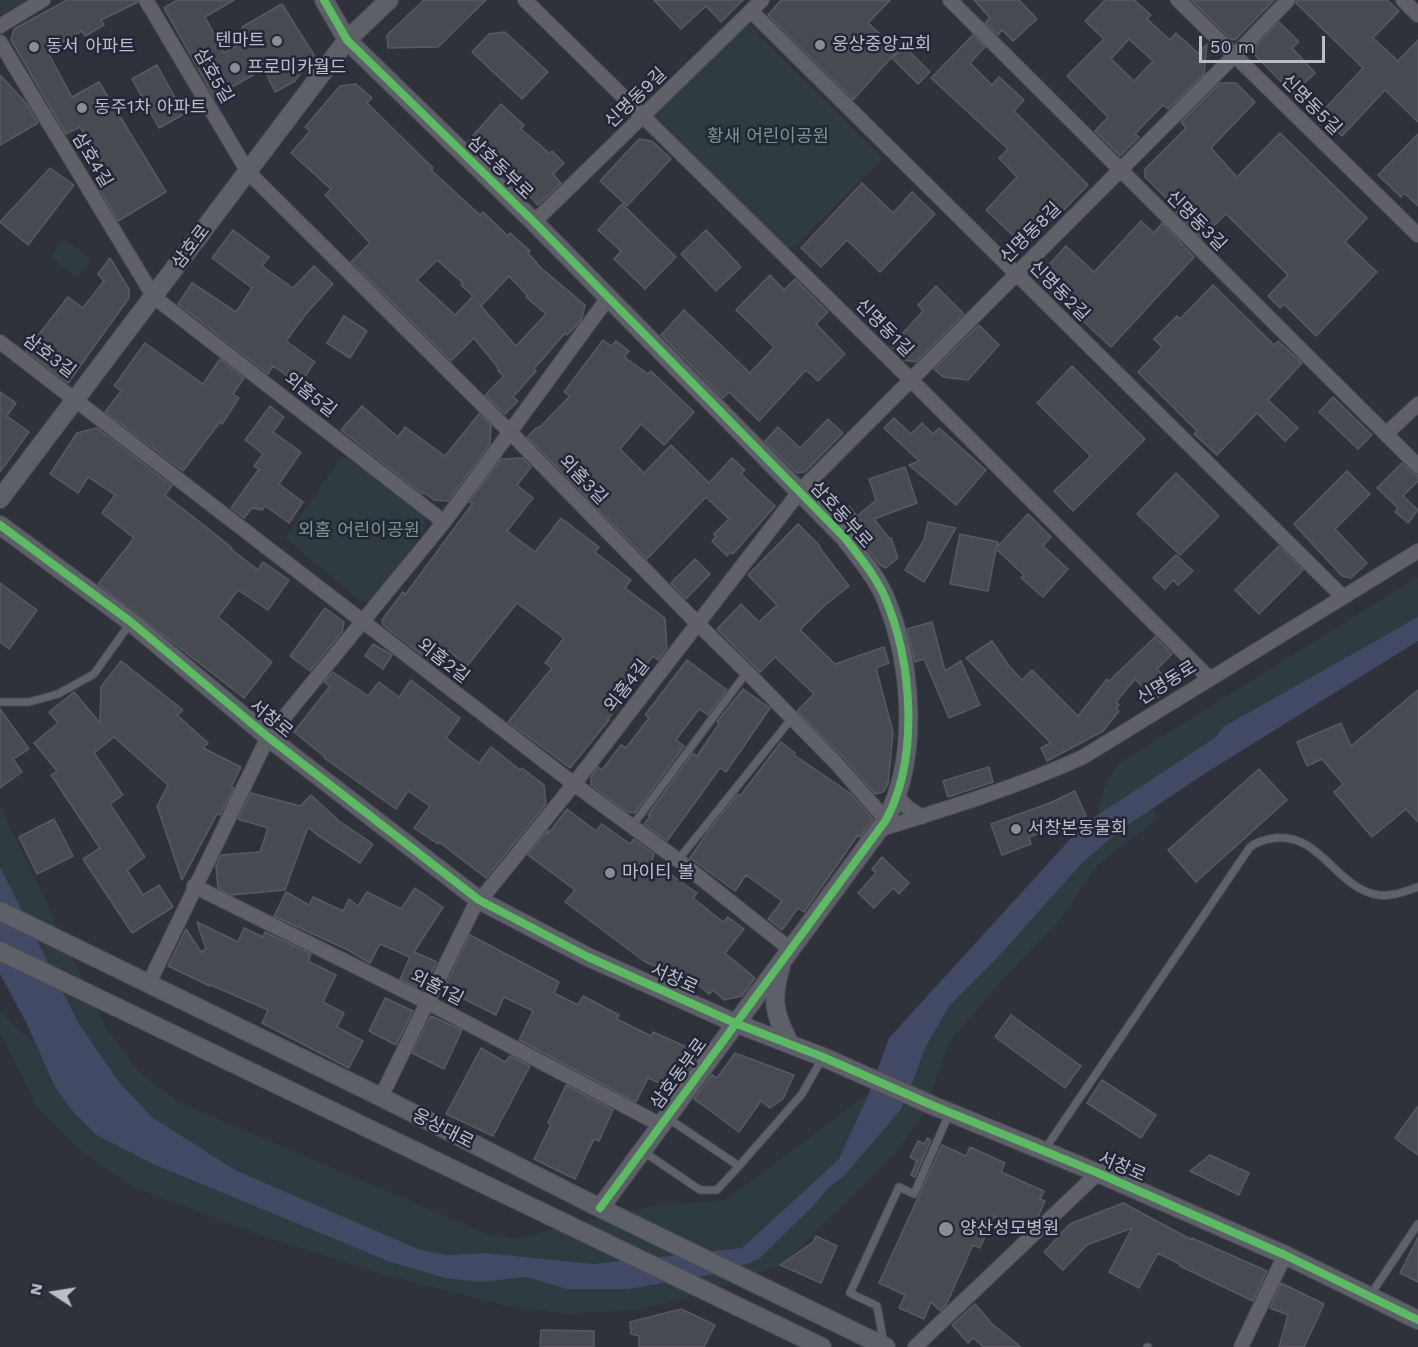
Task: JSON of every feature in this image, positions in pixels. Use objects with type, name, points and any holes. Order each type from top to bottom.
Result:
[{"type":"street","points":[[0,26],[43,0]]},
{"type":"street","name":"삼호5길","points":[[146,0],[248,172]]},
{"type":"street","name":"삼호동부로","points":[[324,0],[347,40],[534,222],[845,538],[867,565],[883,594],[895,626],[907,683],[908,719],[905,755],[897,796],[883,825],[642,1150],[608,1212]]},
{"type":"street","name":"삼호로","points":[[0,499],[347,40],[389,0]]},
{"type":"street","name":"신명동9길","points":[[534,222],[762,0]]},
{"type":"street","name":"신명동3길","points":[[950,0],[1119,171],[1418,466]]},
{"type":"street","name":"신명동5길","points":[[1178,0],[1418,235]]},
{"type":"street","name":"신명동8길","points":[[800,491],[1288,0]]},
{"type":"street","points":[[1403,0],[1418,15]]},
{"type":"street","name":"신명동1길","points":[[530,2],[1209,678]]},
{"type":"street","name":"신명동2길","points":[[751,11],[1342,596]]},
{"type":"street","name":"삼호4길","points":[[0,42],[154,297]]},
{"type":"street","name":"외홈3길","points":[[248,172],[509,431],[837,764],[883,825]]},
{"type":"street","name":"외홈5길","points":[[154,297],[444,522]]},
{"type":"street","points":[[149,983],[194,886],[268,738],[444,522],[608,298]]},
{"type":"street","name":"삼호3길","points":[[0,342],[76,400]]},
{"type":"street","name":"외홈2길","points":[[76,400],[574,784],[678,860],[787,953]]},
{"type":"street","points":[[1386,434],[1418,404]]},
{"type":"street","name":"외홈4길","points":[[381,1097],[479,900],[574,784],[800,491]]},
{"type":"street","name":"서창로","points":[[0,525],[131,622],[268,738],[479,900],[588,957],[735,1023],[827,1059],[942,1110],[1098,1173],[1285,1255],[1418,1320]]},
{"type":"street","name":"신명동로","points":[[883,825],[922,817],[1018,784],[1083,757],[1418,551]]},
{"type":"street","points":[[897,796],[907,807],[922,817]]},
{"type":"street","name":"외홈1길","points":[[194,886],[664,1121]]},
{"type":"street","name":"웅상대로","points":[[0,911],[885,1347]]},
{"type":"street","name":"웅상대로","points":[[0,951],[822,1347]]},
{"type":"street","points":[[787,953],[775,992],[775,1007],[779,1024],[790,1044]]},
{"type":"street","points":[[915,1347],[1098,1173]]},
{"type":"street","points":[[1241,1347],[1285,1255]]},
{"type":"lane","points":[[0,702],[28,702],[58,694],[94,674],[131,622]]},
{"type":"lane","points":[[632,826],[747,672]]},
{"type":"lane","points":[[678,860],[792,718]]},
{"type":"lane","points":[[1044,1151],[1250,847],[1270,839],[1285,837],[1298,839],[1309,845],[1352,883],[1365,891],[1379,895],[1392,895],[1418,886]]},
{"type":"lane","points":[[642,1150],[700,1190],[717,1190],[802,1094],[827,1059]]},
{"type":"lane","points":[[885,1347],[877,1306],[850,1293],[899,1187],[914,1194],[942,1110]]},
{"type":"lane","points":[[664,1121],[739,1166]]},
{"type":"lane","points":[[1369,1296],[1418,1224]]},
{"type":"green space","points":[[0,0],[27,0],[1,16]]},
{"type":"green space","name":"황새 어린이공원","points":[[747,22],[883,159],[789,252],[654,114]]},
{"type":"green space","points":[[63,239],[91,259],[77,278],[50,257]]},
{"type":"green space","name":"외홈 어린이공원","points":[[343,455],[421,509],[426,528],[372,603],[362,602],[285,538]]},
{"type":"green space","points":[[1418,577],[1418,617],[1223,727],[1216,737],[1098,815],[1104,787],[1117,765]]},
{"type":"green space","points":[[0,805],[103,1023],[140,1073],[179,1102],[488,1234],[515,1239],[657,1205],[726,1200],[869,1093],[839,1159],[742,1248],[594,1264],[485,1253],[446,1255],[418,1249],[235,1170],[152,1117],[119,1082],[79,1024],[0,867]]},
{"type":"green space","points":[[1154,808],[1157,819],[1098,865],[1058,922],[1000,983],[948,1044],[923,1115],[895,1154],[781,1266],[675,1301],[635,1310],[567,1314],[502,1305],[382,1274],[265,1237],[133,1187],[78,1149],[37,1108],[0,1031],[0,1012],[36,1045],[55,1087],[74,1113],[96,1135],[153,1164],[390,1262],[445,1278],[480,1282],[526,1277],[566,1289],[629,1289],[696,1278],[759,1259],[816,1203],[828,1188],[844,1176],[917,1071],[924,1050],[949,1006],[998,957],[1083,862],[1105,842]]},
{"type":"water","points":[[1418,617],[1418,641],[1204,774],[1119,831],[1083,862],[998,957],[949,1006],[924,1050],[901,1109],[844,1176],[828,1188],[816,1203],[759,1259],[726,1272],[629,1289],[566,1289],[526,1277],[480,1282],[445,1278],[390,1262],[153,1164],[96,1135],[74,1113],[55,1087],[27,1024],[0,974],[0,867],[79,1024],[119,1082],[152,1117],[235,1170],[418,1249],[446,1255],[485,1253],[594,1264],[742,1248],[839,1159],[869,1093],[889,1038],[1084,824],[1216,737],[1223,727]]},
{"type":"building","points":[[67,0],[137,0],[138,2],[101,20],[104,25],[85,36],[82,31],[47,51],[72,97],[99,82],[166,192],[118,221],[96,183],[109,174],[80,127],[66,134],[11,40],[14,29]]},
{"type":"building","points":[[177,0],[234,0],[205,17],[224,53],[248,39],[242,27],[282,4],[314,55],[295,81],[275,92],[264,69],[214,97],[164,8]]},
{"type":"building","points":[[424,0],[486,0],[438,47],[388,48],[387,35]]},
{"type":"building","points":[[654,0],[743,0],[721,22],[706,6],[681,29]]},
{"type":"building","name":"웅상중앙교회","points":[[781,0],[890,0],[868,23],[898,50],[853,100],[768,15]]},
{"type":"building","points":[[974,0],[1019,0],[1037,19],[1013,41],[1002,30],[998,35],[985,23],[990,18]]},
{"type":"building","points":[[1105,0],[1134,0],[1151,15],[1147,19],[1170,40],[1176,33],[1198,53],[1207,44],[1204,74],[1168,109],[1163,105],[1135,134],[1139,137],[1120,156],[1095,131],[1108,117],[1067,76],[1104,39],[1085,21]],"holes":[[[1129,39],[1153,61],[1134,81],[1111,59]]]},
{"type":"building","points":[[1191,0],[1274,0],[1235,40],[1231,39]]},
{"type":"building","points":[[1297,0],[1387,0],[1399,11],[1373,38],[1398,61],[1418,40],[1418,122],[1385,90],[1342,136],[1319,115],[1363,68],[1296,3]]},
{"type":"building","points":[[1279,22],[1299,42],[1292,48],[1315,73],[1293,94],[1255,55],[1256,46]]},
{"type":"building","points":[[505,32],[548,72],[522,99],[472,52],[489,34]]},
{"type":"building","points":[[973,35],[985,47],[970,63],[992,85],[999,77],[1024,100],[1014,111],[1088,185],[1025,247],[986,210],[1017,177],[999,158],[1008,149],[931,78]]},
{"type":"building","points":[[904,46],[930,72],[918,84],[892,58]]},
{"type":"building","points":[[157,65],[184,114],[159,128],[132,79]]},
{"type":"building","points":[[0,75],[26,103],[38,123],[0,145]]},
{"type":"building","points":[[1220,83],[1236,83],[1255,102],[1211,148],[1237,177],[1280,133],[1367,218],[1345,242],[1377,272],[1316,336],[1284,304],[1280,308],[1268,296],[1288,275],[1226,214],[1201,238],[1174,210],[1176,208],[1145,177],[1145,169],[1186,128],[1181,122]]},
{"type":"building","points":[[356,84],[372,98],[367,103],[433,168],[431,170],[480,215],[483,212],[508,236],[510,233],[530,251],[528,253],[541,268],[585,305],[578,324],[567,335],[565,333],[534,369],[536,371],[513,397],[518,401],[505,414],[485,395],[504,376],[474,338],[451,361],[351,262],[370,243],[325,195],[331,189],[291,153],[310,131],[305,127],[340,86]],"holes":[[[437,260],[463,283],[461,285],[473,296],[455,315],[417,280]],[[509,276],[527,295],[526,297],[546,314],[516,346],[481,306]]]},
{"type":"building","points":[[501,104],[524,125],[521,129],[549,153],[552,151],[564,163],[553,174],[561,183],[538,205],[469,140]]},
{"type":"building","points":[[1418,134],[1418,206],[1404,193],[1401,197],[1378,175]]},
{"type":"building","points":[[639,139],[652,141],[671,159],[627,206],[600,181]]},
{"type":"building","points":[[50,168],[74,185],[28,245],[0,222]]},
{"type":"building","points":[[862,183],[893,213],[912,192],[935,214],[880,272],[847,240],[821,267],[801,248]]},
{"type":"building","points":[[622,204],[676,257],[645,289],[614,259],[621,251],[598,230]]},
{"type":"building","points":[[1141,221],[1154,233],[1162,223],[1194,257],[1111,347],[1037,278],[1066,246],[1094,272]]},
{"type":"building","points":[[233,230],[269,257],[262,266],[293,288],[314,266],[333,284],[305,315],[286,341],[315,362],[299,384],[273,366],[268,374],[178,304],[192,283],[236,312],[252,288],[212,258]]},
{"type":"building","points":[[706,230],[741,267],[716,291],[681,254]]},
{"type":"building","points":[[110,258],[129,289],[129,298],[68,383],[26,351],[68,297],[83,308],[104,281],[98,274]]},
{"type":"building","points":[[770,275],[784,290],[795,279],[828,312],[816,324],[845,354],[818,381],[806,370],[759,421],[729,392],[723,398],[661,335],[684,310],[750,373],[774,347],[736,310]]},
{"type":"building","points":[[1213,285],[1274,345],[1278,341],[1302,363],[1268,400],[1298,428],[1285,441],[1257,413],[1217,455],[1194,434],[1197,431],[1138,372],[1162,347],[1154,339],[1177,316],[1180,319]]},
{"type":"building","points":[[936,286],[964,314],[916,362],[905,360],[891,346],[923,311],[918,305]]},
{"type":"building","points":[[344,316],[367,331],[350,358],[327,343]]},
{"type":"building","points":[[979,325],[999,345],[968,380],[943,377],[934,369]]},
{"type":"building","points":[[603,340],[611,346],[616,341],[629,351],[624,357],[648,374],[651,371],[694,412],[664,445],[641,424],[620,449],[644,473],[671,445],[709,483],[732,458],[745,470],[741,474],[775,506],[733,554],[731,552],[727,556],[712,541],[716,537],[714,534],[729,519],[706,497],[647,559],[527,437],[570,396],[564,392]]},
{"type":"building","points":[[145,343],[203,384],[220,359],[244,378],[233,394],[239,398],[222,424],[220,422],[183,471],[105,412],[121,391],[114,386]]},
{"type":"building","points":[[1072,366],[1145,439],[1073,511],[1054,491],[1091,456],[1037,403]]},
{"type":"building","points":[[0,392],[16,403],[7,416],[29,432],[0,472]]},
{"type":"building","points":[[1333,397],[1372,435],[1358,449],[1319,412]]},
{"type":"building","points":[[270,406],[284,417],[273,432],[301,452],[279,484],[303,502],[289,523],[265,506],[262,510],[252,508],[244,518],[231,508],[259,469],[254,466],[263,454],[245,440]]},
{"type":"building","points":[[362,406],[398,437],[405,427],[445,456],[479,414],[491,425],[490,444],[448,501],[434,500],[423,492],[422,494],[341,430]]},
{"type":"building","points":[[894,418],[911,434],[922,423],[933,434],[939,428],[986,470],[956,505],[909,465],[919,461],[884,428]]},
{"type":"building","points":[[828,419],[843,433],[805,472],[797,473],[765,441],[778,427],[800,448]]},
{"type":"building","points":[[97,428],[172,486],[165,495],[231,549],[258,570],[263,562],[289,580],[268,610],[238,590],[218,617],[272,662],[244,698],[98,584],[134,538],[102,513],[115,495],[88,477],[78,493],[50,474],[77,433]]},
{"type":"building","points":[[523,458],[531,467],[517,485],[533,498],[507,531],[535,552],[561,518],[599,547],[595,552],[631,580],[625,588],[665,618],[667,648],[658,660],[653,656],[625,693],[627,694],[609,720],[570,768],[508,722],[552,668],[545,663],[564,638],[517,603],[467,666],[448,650],[436,666],[383,625],[382,620],[403,592],[405,595],[473,503],[469,502],[501,459]]},
{"type":"building","points":[[1402,463],[1412,473],[1418,475],[1418,481],[1403,496],[1418,510],[1408,523],[1395,512],[1398,508],[1377,488]]},
{"type":"building","points":[[905,467],[917,503],[874,519],[891,538],[898,558],[886,568],[880,565],[854,531],[838,515],[849,506],[857,516],[876,500],[869,479]]},
{"type":"building","points":[[1347,471],[1370,494],[1335,529],[1367,563],[1351,578],[1342,576],[1294,524]]},
{"type":"building","points":[[1176,473],[1219,516],[1180,555],[1137,514]]},
{"type":"building","points":[[1028,514],[1051,537],[1043,546],[1068,569],[1043,597],[1021,578],[1024,575],[996,549],[988,591],[950,584],[960,534],[998,542],[997,547]]},
{"type":"building","points":[[928,522],[956,528],[924,582],[905,570],[924,540]]},
{"type":"building","points":[[798,524],[820,546],[849,586],[800,630],[835,664],[884,647],[889,663],[876,668],[893,732],[888,784],[883,792],[875,794],[844,758],[797,711],[814,694],[775,657],[760,672],[717,629],[741,604],[759,622],[777,605],[748,575]]},
{"type":"building","points":[[1279,546],[1303,570],[1259,614],[1235,590]]},
{"type":"building","points":[[1176,555],[1193,571],[1178,585],[1173,580],[1165,589],[1153,578]]},
{"type":"building","points":[[695,559],[710,574],[686,599],[671,583]]},
{"type":"building","points":[[0,583],[37,610],[9,649],[0,642]]},
{"type":"building","points":[[325,608],[344,622],[342,632],[310,671],[290,656]]},
{"type":"building","points":[[932,622],[945,671],[961,661],[980,705],[949,718],[924,659],[915,662],[907,629]]},
{"type":"building","points":[[1155,637],[1172,654],[1157,669],[1171,684],[1155,700],[1135,679],[1116,702],[1119,705],[1116,709],[1119,711],[1103,731],[1047,761],[1041,748],[1051,743],[966,658],[992,641],[1022,680],[1032,670],[1078,716],[1107,679],[1109,681]]},
{"type":"building","points":[[373,644],[392,655],[383,669],[365,656]]},
{"type":"building","points":[[687,660],[727,690],[708,715],[699,709],[676,740],[684,746],[635,813],[627,812],[591,785],[591,777],[598,767],[602,770],[621,745],[626,748],[649,718],[645,715]]},
{"type":"building","points":[[121,661],[183,710],[177,715],[208,743],[203,748],[241,767],[231,787],[234,788],[220,815],[217,814],[182,880],[157,806],[168,785],[114,737],[94,753],[123,795],[110,804],[145,857],[127,870],[143,895],[159,885],[173,907],[132,933],[83,859],[100,848],[51,775],[57,771],[34,743],[58,723],[49,712],[74,692],[100,723],[101,687]]},
{"type":"building","points":[[333,672],[368,696],[379,682],[399,697],[411,680],[460,718],[446,738],[479,763],[491,747],[544,785],[546,804],[486,878],[439,842],[438,844],[414,828],[430,806],[408,791],[396,809],[324,758],[294,732],[330,686],[324,682]]},
{"type":"building","points":[[743,689],[770,708],[726,772],[720,768],[667,841],[644,824],[651,815],[648,815],[693,753],[697,756],[719,724],[717,722]]},
{"type":"building","points":[[1418,690],[1418,822],[1406,809],[1372,837],[1334,792],[1343,784],[1322,759],[1307,766],[1297,742],[1341,723],[1351,746]]},
{"type":"building","points":[[0,709],[29,749],[13,759],[22,772],[0,788]]},
{"type":"building","points":[[781,742],[795,753],[794,755],[850,793],[873,819],[860,837],[858,835],[804,912],[798,908],[782,930],[768,919],[782,901],[746,875],[735,891],[690,858],[709,830],[738,794],[740,796]]},
{"type":"building","points":[[989,767],[993,782],[948,797],[943,781]]},
{"type":"building","points":[[1259,769],[1287,800],[1196,882],[1168,850]]},
{"type":"building","points":[[1075,791],[1086,816],[1058,829],[1057,827],[1029,837],[1031,844],[1002,855],[991,824],[1050,803]]},
{"type":"building","points":[[251,793],[300,806],[311,795],[339,821],[373,844],[360,863],[308,827],[285,890],[231,895],[218,888],[216,866],[221,855],[260,852],[268,828],[238,819]]},
{"type":"building","name":"마이티 볼","points":[[567,809],[596,831],[602,824],[630,844],[634,839],[654,854],[652,861],[697,893],[693,898],[723,922],[728,917],[744,929],[725,953],[755,978],[742,996],[724,1000],[713,990],[709,994],[695,982],[645,962],[565,902],[575,890],[528,855]]},
{"type":"building","points":[[54,819],[73,856],[37,874],[19,837]]},
{"type":"building","points":[[882,857],[909,883],[899,894],[893,888],[874,908],[858,893],[876,873],[872,869]]},
{"type":"building","points":[[415,888],[443,907],[414,952],[437,962],[422,990],[400,979],[410,957],[380,944],[370,963],[348,950],[274,916],[286,892],[309,905],[313,897],[343,911],[349,899],[358,906],[367,892],[401,909]]},
{"type":"building","points":[[197,922],[238,942],[244,928],[263,937],[265,932],[311,954],[308,961],[336,975],[323,1002],[344,1013],[337,1027],[363,1041],[349,1068],[262,1023],[268,1010],[168,966],[186,929],[201,952],[206,949]]},
{"type":"building","points":[[470,935],[559,982],[554,993],[578,1005],[583,996],[619,1015],[617,1019],[651,1036],[653,1032],[698,1052],[694,1062],[674,1089],[648,1078],[636,1102],[519,1040],[533,1011],[504,997],[496,1015],[444,989]]},
{"type":"building","points":[[385,998],[413,1011],[396,1045],[369,1031]]},
{"type":"building","points":[[1011,1015],[1081,1066],[1065,1088],[995,1037]]},
{"type":"building","points":[[431,1016],[462,1030],[444,1069],[412,1053]]},
{"type":"building","points":[[481,1048],[505,1062],[510,1056],[530,1066],[493,1136],[446,1114]]},
{"type":"building","points":[[735,1053],[794,1075],[783,1099],[770,1108],[761,1101],[739,1132],[694,1099],[712,1075],[717,1078]]},
{"type":"building","points":[[1102,1080],[1156,1115],[1141,1138],[1087,1103]]},
{"type":"building","points":[[566,1085],[613,1110],[599,1141],[594,1139],[575,1179],[534,1159]]},
{"type":"building","points":[[1418,1106],[1418,1155],[1395,1138]]},
{"type":"building","points":[[927,1138],[931,1140],[915,1177],[911,1175],[917,1161],[910,1157],[918,1141],[925,1144]]},
{"type":"building","name":"양산성모병원","points":[[942,1145],[966,1156],[970,1147],[1005,1163],[1001,1172],[1044,1191],[1040,1199],[1045,1201],[1037,1219],[1025,1230],[994,1216],[980,1248],[973,1245],[946,1305],[940,1311],[931,1302],[924,1319],[899,1308],[905,1295],[879,1283]]},
{"type":"building","points":[[1210,1155],[1249,1173],[1239,1195],[1190,1171]]},
{"type":"building","points":[[1123,1203],[1192,1240],[1192,1238],[1267,1271],[1253,1301],[1158,1253],[1139,1288],[1109,1272],[1132,1228],[1087,1245],[1063,1270],[1044,1252],[1070,1224]]},
{"type":"building","points":[[816,1236],[837,1246],[821,1283],[780,1265],[813,1242]]},
{"type":"building","points":[[1418,1237],[1418,1282],[1400,1273]]},
{"type":"building","points":[[1281,1283],[1324,1304],[1304,1347],[1279,1347],[1288,1315],[1270,1308]]},
{"type":"building","points":[[975,1304],[992,1324],[1021,1347],[984,1347],[973,1338],[968,1343],[952,1325]]},
{"type":"building","points":[[681,1309],[715,1325],[704,1347],[639,1347],[639,1336],[631,1334],[630,1322]]},
{"type":"building","points":[[541,1330],[594,1331],[594,1347],[540,1347]]},
{"type":"cycle path","points":[[324,0],[347,40],[534,222],[845,538],[871,572],[884,595],[901,649],[906,678],[908,738],[897,795],[886,820],[600,1208]]},
{"type":"cycle path","points":[[0,525],[131,622],[268,737],[479,900],[588,957],[735,1023],[823,1057],[934,1106],[1098,1173],[1285,1255],[1418,1320]]},
{"type":"place","name":"텐마트","points":[[277,41]]},
{"type":"place","name":"웅상중앙교회","points":[[820,45]]},
{"type":"place","name":"동서 아파트","points":[[34,47]]},
{"type":"place","name":"프로미카월드","points":[[235,68]]},
{"type":"place","name":"동주1차 아파트","points":[[82,108]]},
{"type":"place","name":"서창본동물회","points":[[1016,829]]},
{"type":"place","name":"마이티 볼","points":[[610,873]]},
{"type":"place","name":"양산성모병원","points":[[946,1229]]}]
